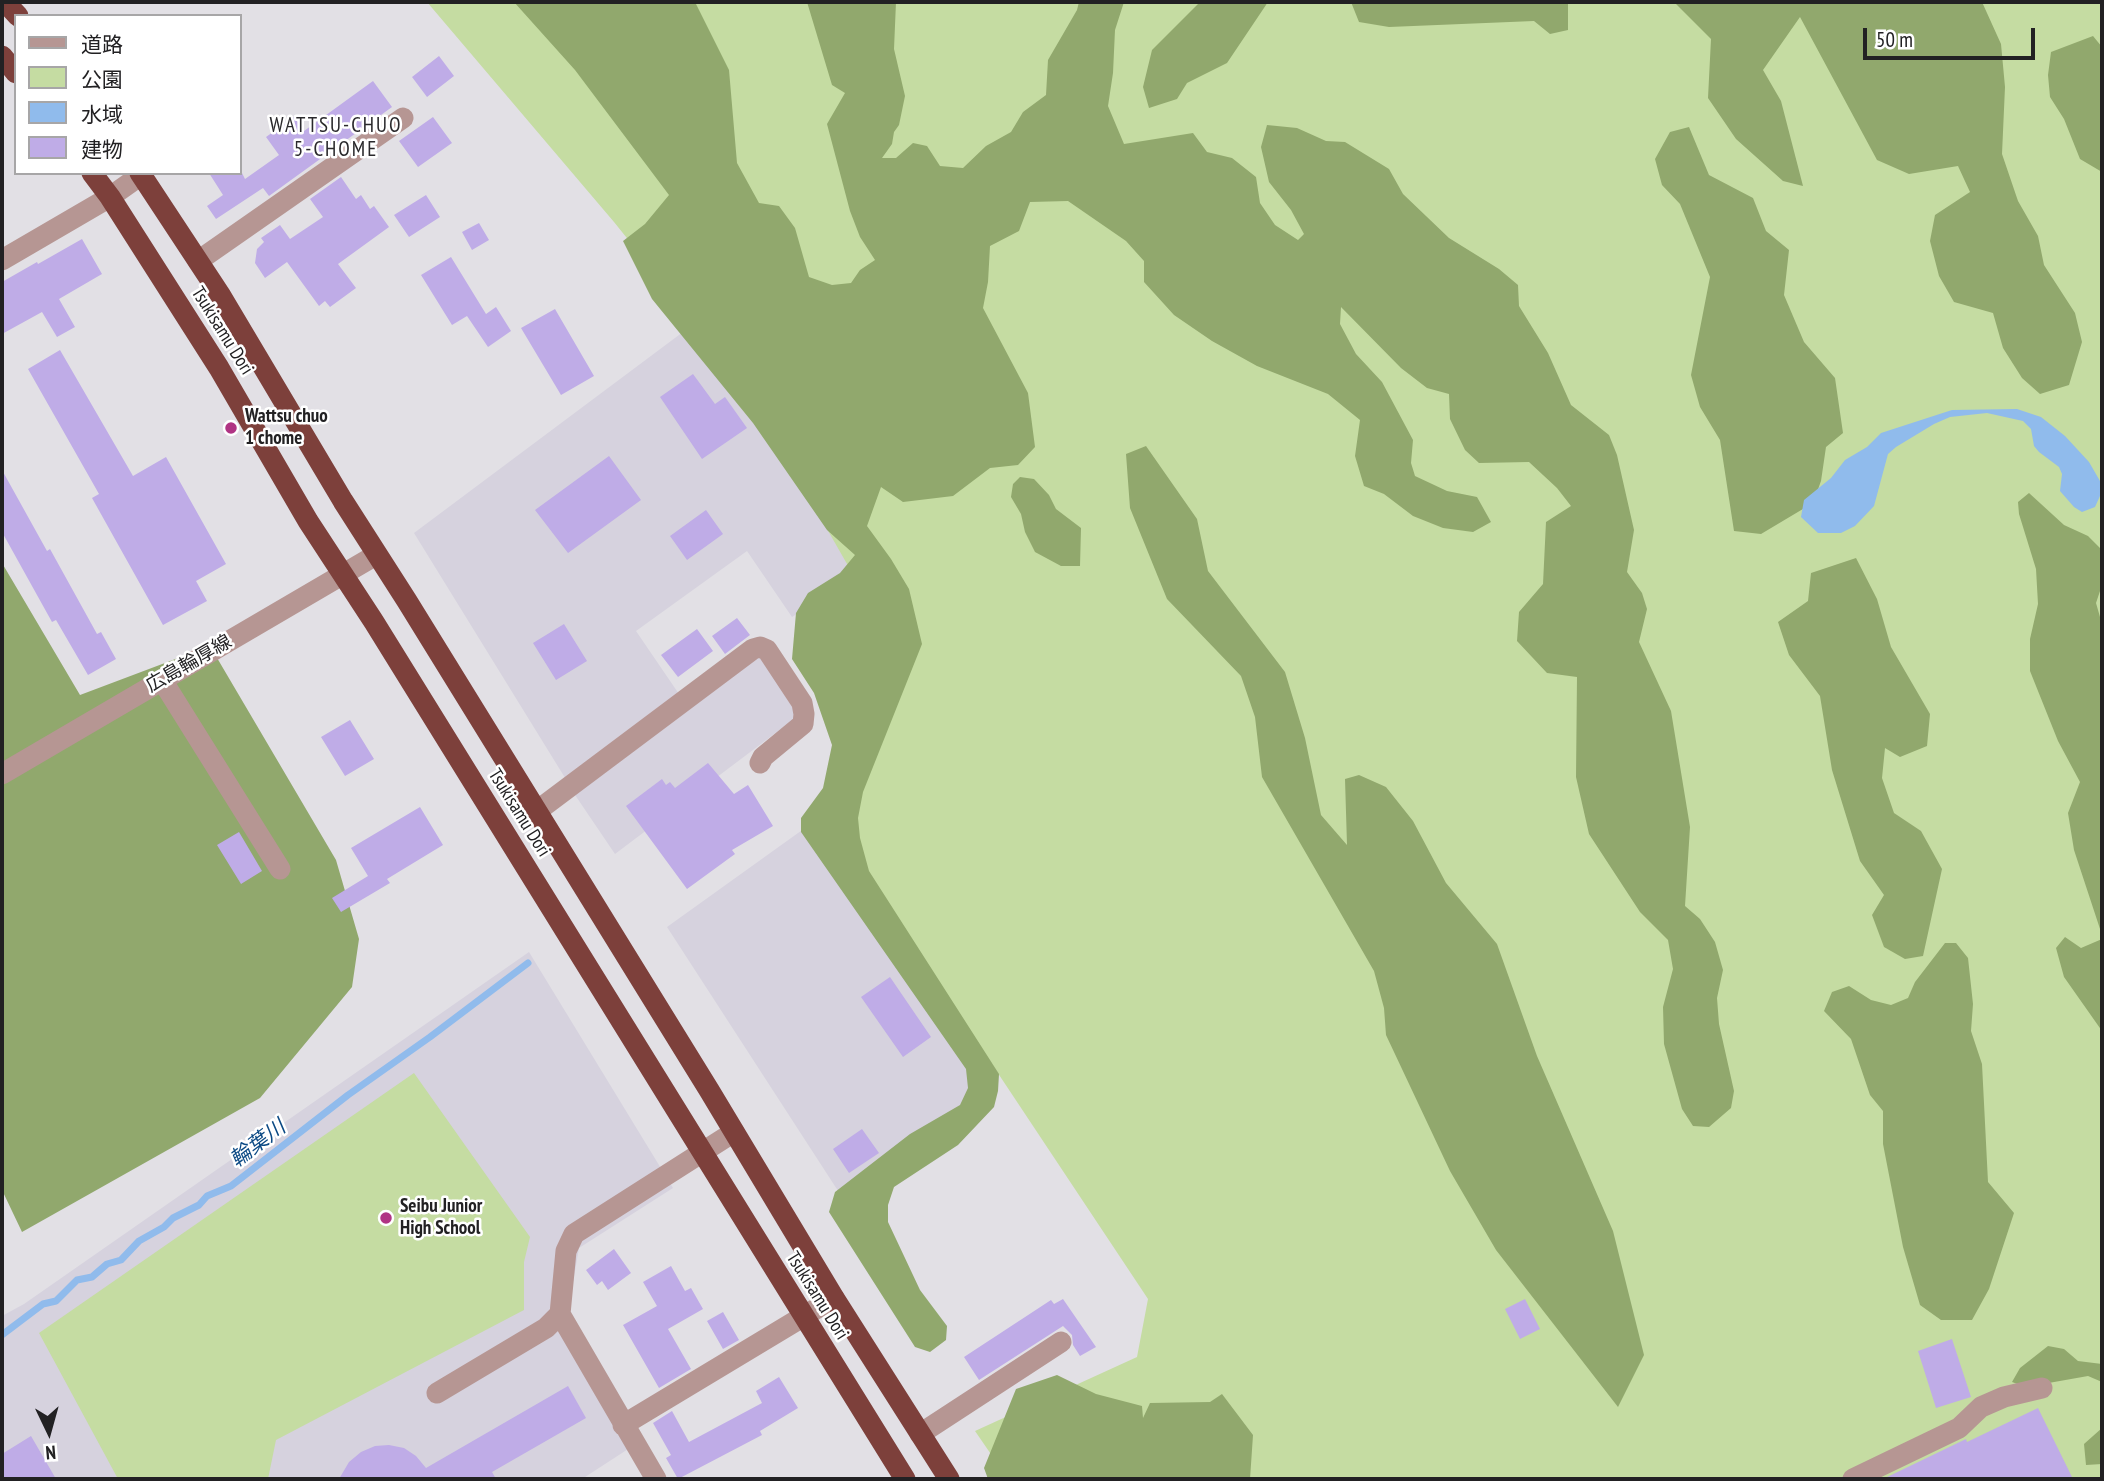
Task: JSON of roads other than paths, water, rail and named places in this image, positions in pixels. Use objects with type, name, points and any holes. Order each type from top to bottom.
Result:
[{"type":"highway","points":[[2,57],[14,71]]},
{"type":"highway","name":"Tsukisamu Dori","points":[[94,175],[219,368],[308,521],[344,574],[905,1479]]},
{"type":"highway","name":"Tsukisamu Dori","points":[[141,175],[221,296],[376,555],[537,811],[834,1298],[949,1479]]},
{"type":"street","points":[[198,261],[403,117]]},
{"type":"street","points":[[2,260],[110,197],[139,175]]},
{"type":"street","name":"広島輪厚線","points":[[2,774],[376,555]]},
{"type":"street","points":[[537,811],[753,649],[760,647],[767,650],[802,703],[804,714],[803,724],[763,757],[760,763]]},
{"type":"street","points":[[162,680],[280,869]]},
{"type":"street","points":[[656,1479],[560,1314],[566,1251],[574,1234],[734,1132]]},
{"type":"street","points":[[623,1425],[834,1298]]},
{"type":"street","points":[[437,1393],[546,1328],[560,1314]]},
{"type":"street","points":[[920,1434],[1061,1342]]},
{"type":"street","points":[[1853,1479],[1959,1428],[1981,1407],[2004,1397],[2042,1388]]},
{"type":"water","points":[[2017,409],[2041,417],[2065,436],[2089,462],[2100,481],[2100,496],[2095,507],[2082,512],[2060,491],[2062,474],[2059,467],[2034,446],[2031,429],[2023,421],[1987,413],[1950,417],[1896,447],[1888,454],[1874,506],[1855,526],[1841,533],[1818,533],[1801,517],[1804,500],[1831,478],[1845,460],[1867,447],[1881,433],[1952,410]]},
{"type":"waterway","name":"輪葉川","points":[[2,1335],[43,1304],[56,1301],[77,1280],[92,1277],[107,1264],[121,1260],[139,1241],[164,1227],[173,1218],[199,1205],[207,1196],[231,1186],[348,1095],[528,963]]},
{"type":"place","name":"Wattsu chuo 1 chome","points":[[231,428]]},
{"type":"place","name":"Seibu Junior High School","points":[[386,1218]]},
{"type":"district","name":"WATTSU-CHUO 5-CHOME","points":[[336,138]]}]
